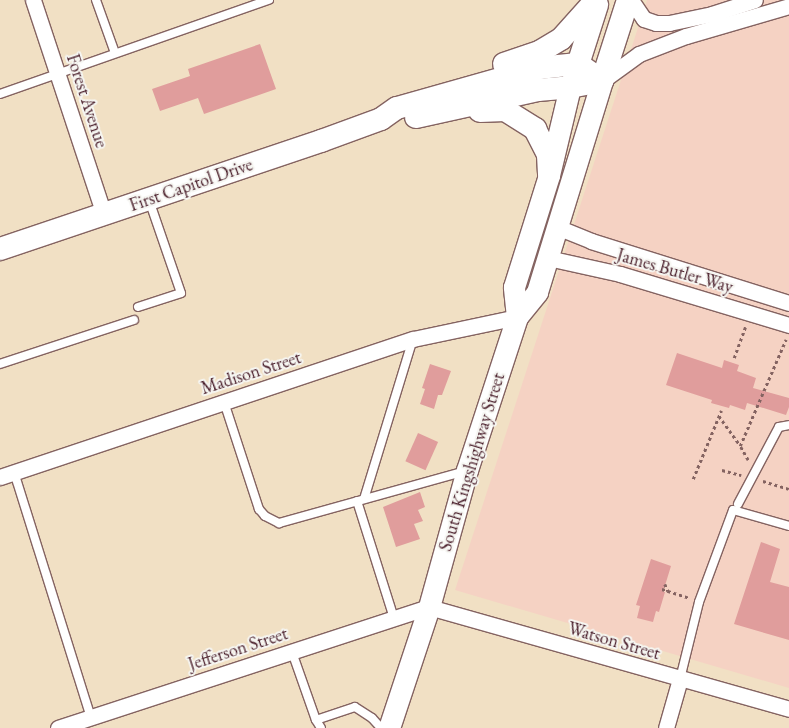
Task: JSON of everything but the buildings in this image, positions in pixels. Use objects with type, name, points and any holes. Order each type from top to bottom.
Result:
[{"type":"main road","points":[[389,113],[422,91],[541,51],[560,39],[596,0]]},
{"type":"main road","points":[[570,87],[599,0]]},
{"type":"main road","points":[[578,64],[602,81],[630,0]]},
{"type":"main road","name":"First Capitol Drive","points":[[0,249],[149,200],[389,113],[539,68],[578,64]]},
{"type":"main road","name":"First Capitol Drive","points":[[389,113],[400,120],[538,90],[570,87],[602,81]]},
{"type":"main road","name":"South Kingshighway Street","points":[[389,728],[429,607],[467,470],[517,317],[537,292],[602,81]]},
{"type":"main road","name":"South Kingshighway Street","points":[[517,317],[514,287],[549,175],[570,87]]},
{"type":"main road","points":[[427,114],[505,110],[535,129],[548,155],[549,175]]},
{"type":"street","name":"Forest Avenue","points":[[33,0],[104,215]]},
{"type":"street","points":[[630,0],[644,19],[656,23],[669,23],[712,14],[755,0]]},
{"type":"street","points":[[602,81],[630,59],[646,51],[686,36],[789,6]]},
{"type":"street","name":"James Butler Way","points":[[557,227],[591,241],[789,303]]},
{"type":"street","name":"James Butler Way","points":[[548,258],[620,274],[750,314],[788,331]]},
{"type":"street","name":"Madison Street","points":[[7,474],[413,339],[517,317]]},
{"type":"street","name":"Jefferson Street","points":[[58,728],[429,607]]},
{"type":"street","name":"Watson Street","points":[[429,607],[789,709]]},
{"type":"street","points":[[666,728],[680,679]]},
{"type":"lane","points":[[96,0],[115,53]]},
{"type":"lane","points":[[0,94],[269,0]]},
{"type":"lane","points":[[138,308],[181,293],[149,200]]},
{"type":"lane","points":[[0,364],[134,320]]},
{"type":"lane","points":[[394,618],[361,500],[413,339]]},
{"type":"lane","points":[[224,402],[258,508],[265,516],[279,523],[467,470]]},
{"type":"lane","points":[[738,504],[779,427],[789,425]]},
{"type":"lane","points":[[7,474],[91,717]]},
{"type":"lane","points":[[680,679],[699,602],[733,510],[789,526]]},
{"type":"lane","points":[[292,652],[316,720],[321,728]]},
{"type":"lane","points":[[316,720],[355,707],[372,718],[381,728]]},
{"type":"path","points":[[734,358],[750,314]]},
{"type":"path","points":[[740,446],[788,331]]},
{"type":"path","points":[[693,479],[721,411]]},
{"type":"path","points":[[719,416],[740,446],[752,467],[752,478]]},
{"type":"path","points":[[665,584],[668,591]]},
{"type":"path","points":[[662,589],[699,602]]},
{"type":"shaded area","points":[[647,0],[789,0],[789,688],[455,590]]}]
